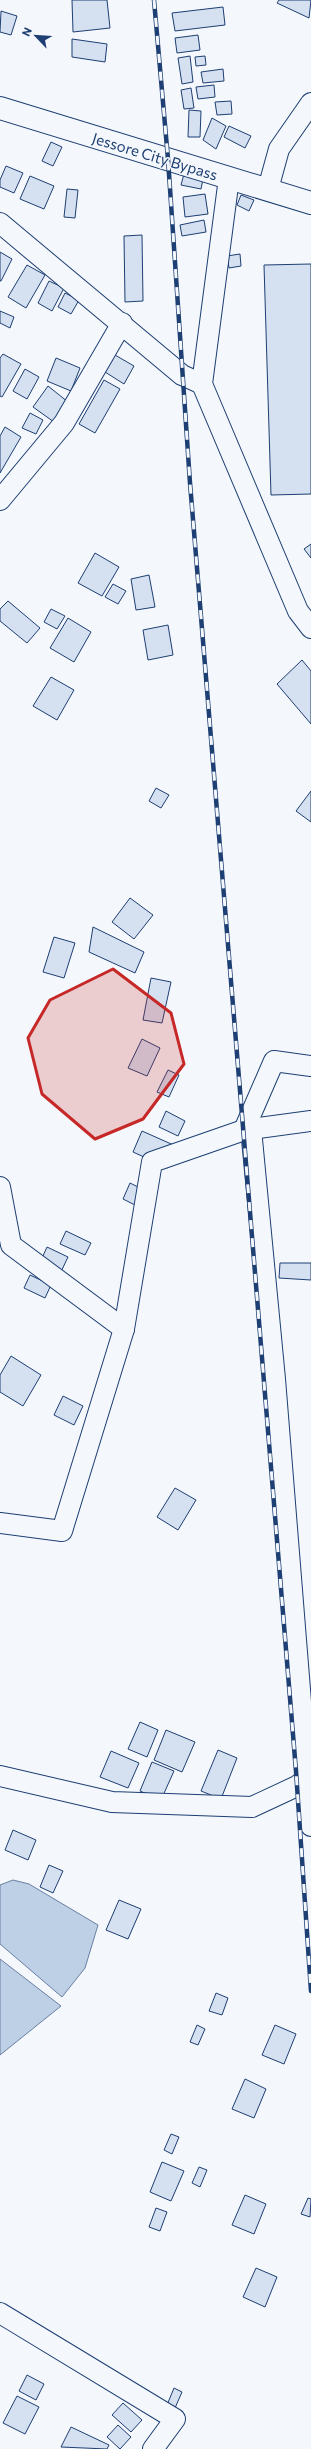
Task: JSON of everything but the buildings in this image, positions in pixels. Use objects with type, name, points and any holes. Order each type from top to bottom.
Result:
[{"type":"highway","name":"Jessore City Bypass","points":[[0,108],[311,203]]},
{"type":"street","points":[[268,189],[279,149],[311,103]]},
{"type":"street","points":[[229,178],[202,384],[298,611],[311,628]]},
{"type":"street","points":[[0,223],[122,323],[182,375],[202,384]]},
{"type":"street","points":[[0,500],[64,423],[122,323]]},
{"type":"street","points":[[311,1066],[274,1061],[248,1129],[275,1379],[308,1752],[307,1778],[311,1826]]},
{"type":"street","points":[[0,1523],[62,1531],[124,1329],[152,1162],[248,1129],[311,1121]]},
{"type":"street","points":[[0,1187],[11,1245],[124,1329]]},
{"type":"street","points":[[0,1776],[112,1802],[252,1807],[297,1786],[307,1778]]},
{"type":"street","points":[[0,2313],[175,2419],[154,2449]]},
{"type":"highlighted area","points":[[113,969],[171,1013],[184,1064],[143,1119],[95,1139],[42,1094],[28,1038],[50,1000]]},
{"type":"water","points":[[13,1880],[29,1884],[98,1925],[85,1968],[62,1997],[0,1944],[0,1885]]},
{"type":"water","points":[[0,1959],[61,2006],[0,2055]]},
{"type":"railway","points":[[154,0],[168,159],[190,483],[296,1771],[311,1991]]}]
